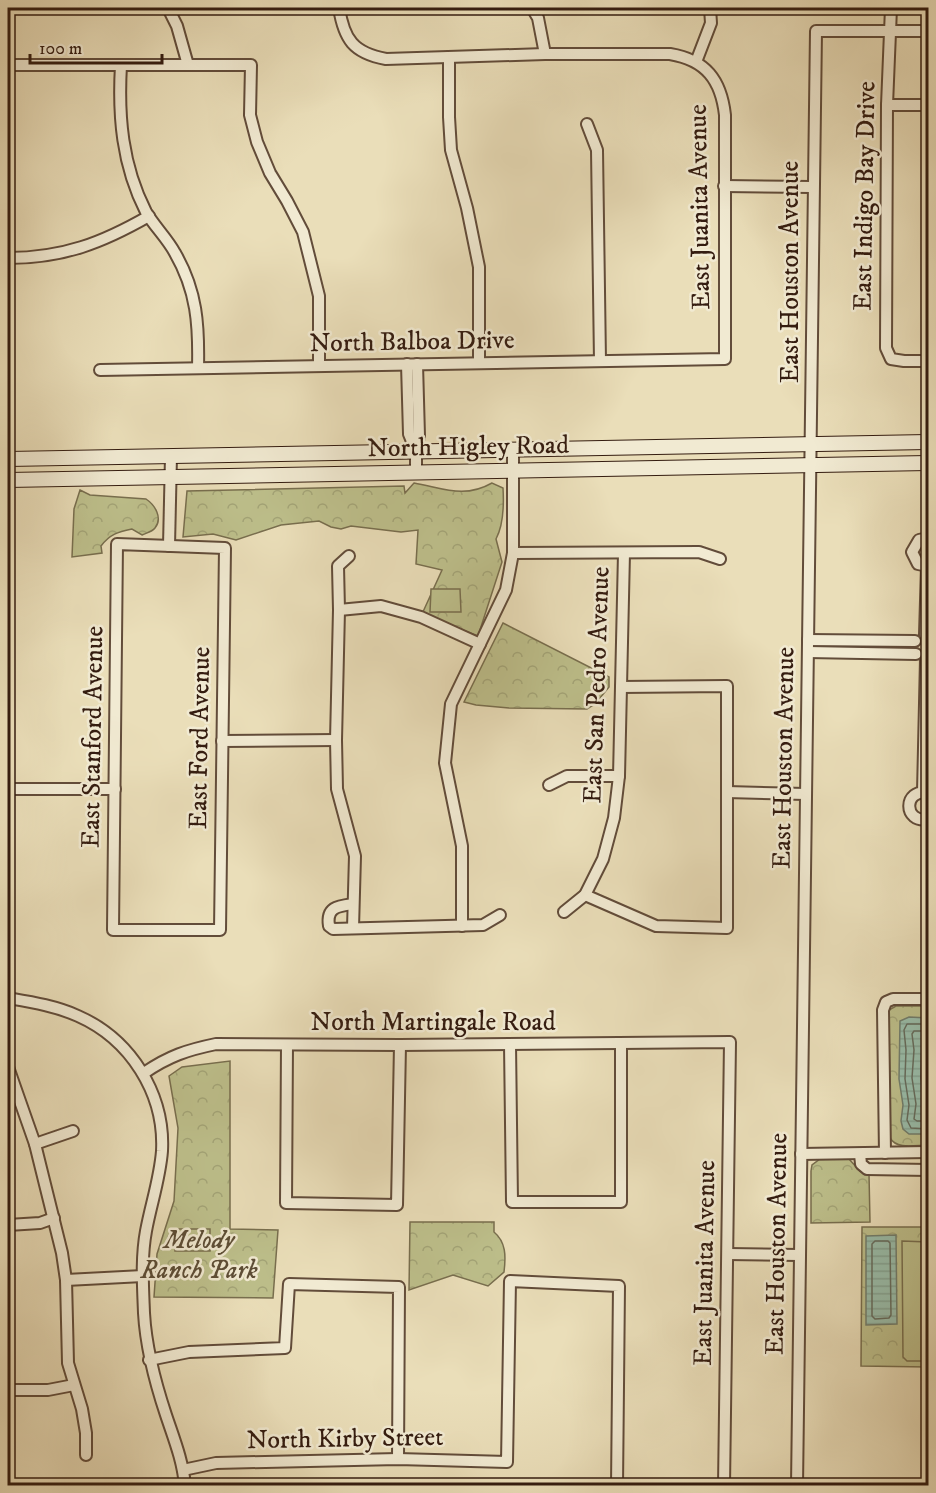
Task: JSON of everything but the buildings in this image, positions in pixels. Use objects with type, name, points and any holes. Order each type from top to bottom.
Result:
[{"type":"main road","name":"North Higley Road","points":[[14,459],[928,442]]},
{"type":"main road","points":[[14,459],[22,480]]},
{"type":"main road","name":"North Higley Road","points":[[8,480],[928,463]]},
{"type":"street","points":[[168,8],[177,27],[188,65]]},
{"type":"street","points":[[339,8],[345,35],[354,45],[368,55],[386,59],[545,54],[670,54],[696,62],[711,23],[710,8]]},
{"type":"street","points":[[531,8],[538,18],[545,54]]},
{"type":"street","name":"East Indigo Bay Drive","points":[[891,8],[887,105],[886,348],[891,359],[904,362],[928,361]]},
{"type":"street","points":[[890,31],[928,30]]},
{"type":"street","name":"East Houston Avenue","points":[[797,1485],[811,465],[812,187],[816,32],[890,31]]},
{"type":"street","points":[[449,57],[449,117],[452,150],[479,267],[480,363]]},
{"type":"street","name":"East Juanita Avenue","points":[[696,62],[709,72],[717,84],[723,99],[725,116],[725,359]]},
{"type":"street","points":[[8,64],[251,65],[250,115],[257,142],[270,173],[303,232],[319,296],[319,366]]},
{"type":"street","points":[[121,65],[119,102],[122,139],[128,165],[149,216],[175,252],[187,276],[199,328],[198,368]]},
{"type":"street","points":[[887,105],[928,105]]},
{"type":"street","points":[[587,124],[597,150],[600,361]]},
{"type":"street","points":[[724,186],[812,187]]},
{"type":"street","points":[[8,258],[60,254],[91,245],[114,236],[149,216]]},
{"type":"street","name":"North Balboa Drive","points":[[100,369],[725,359]]},
{"type":"street","points":[[412,364],[409,434],[416,452],[416,472]]},
{"type":"street","points":[[462,926],[462,846],[445,763],[451,704],[506,590],[513,553],[513,450]]},
{"type":"street","points":[[169,546],[171,456]]},
{"type":"street","points":[[928,538],[919,540],[912,552],[918,564],[928,566],[927,635],[919,636],[914,647],[923,657],[926,793],[915,794],[909,807],[912,816],[916,819],[928,819]]},
{"type":"street","name":"East Stanford Avenue","points":[[113,930],[117,544],[169,546]]},
{"type":"street","name":"East Ford Avenue","points":[[113,930],[219,930],[225,548],[169,546]]},
{"type":"street","points":[[513,553],[699,552],[720,559]]},
{"type":"street","name":"East San Pedro Avenue","points":[[564,912],[585,895],[603,859],[614,818],[619,776],[624,553]]},
{"type":"street","points":[[349,556],[338,566],[336,740],[337,789],[354,856],[352,928]]},
{"type":"street","points":[[339,610],[381,606],[421,617],[480,644]]},
{"type":"street","points":[[808,640],[915,641]]},
{"type":"street","points":[[808,652],[923,657]]},
{"type":"street","points":[[585,895],[656,926],[727,928],[727,686],[621,687]]},
{"type":"street","points":[[222,741],[336,740]]},
{"type":"street","points":[[549,785],[567,776],[619,776]]},
{"type":"street","points":[[8,789],[115,789]]},
{"type":"street","points":[[727,792],[806,794]]},
{"type":"street","points":[[353,904],[336,906],[330,910],[329,926],[352,928],[483,925],[500,915]]},
{"type":"street","points":[[8,998],[60,1009],[88,1021],[114,1039],[144,1073],[157,1108],[162,1150],[145,1235],[144,1313],[149,1360],[183,1470],[185,1485]]},
{"type":"street","points":[[885,1153],[883,1010],[886,1002],[893,999],[928,999]]},
{"type":"street","name":"East Juanita Avenue","points":[[724,1485],[729,1042]]},
{"type":"street","name":"North Martingale Road","points":[[144,1073],[166,1058],[189,1049],[216,1044],[400,1046],[729,1042]]},
{"type":"street","points":[[510,1044],[512,1202],[621,1202],[621,1043]]},
{"type":"street","points":[[287,1045],[286,1203],[397,1205],[400,1046]]},
{"type":"street","points":[[8,1067],[35,1144],[54,1218],[66,1280],[68,1363],[82,1409],[86,1433],[86,1455]]},
{"type":"street","points":[[35,1144],[73,1131]]},
{"type":"street","points":[[801,1154],[928,1152]]},
{"type":"street","points":[[860,1154],[861,1164],[867,1169],[928,1170]]},
{"type":"street","points":[[8,1226],[40,1223],[54,1218]]},
{"type":"street","points":[[728,1254],[799,1255]]},
{"type":"street","points":[[66,1280],[143,1276]]},
{"type":"street","name":"North Kirby Street","points":[[183,1470],[216,1463],[398,1459],[507,1462],[510,1281],[619,1286],[617,1485]]},
{"type":"street","points":[[149,1360],[189,1352],[285,1348],[289,1284],[399,1287],[398,1459]]},
{"type":"street","points":[[8,1390],[48,1390],[74,1385]]},
{"type":"green space","points":[[414,483],[453,491],[482,488],[492,483],[503,488],[502,521],[496,539],[502,562],[478,636],[422,614],[442,570],[416,564],[418,530],[401,532],[351,526],[341,529],[319,521],[281,525],[236,540],[213,534],[183,537],[187,491],[404,486],[405,493]]},
{"type":"green space","points":[[80,490],[90,495],[146,499],[157,512],[157,524],[155,528],[142,535],[132,529],[115,534],[101,546],[102,553],[72,557],[74,509]]},
{"type":"green space","points":[[431,589],[460,589],[461,612],[430,612]]},
{"type":"green space","points":[[503,623],[609,677],[609,687],[595,704],[587,709],[509,708],[464,702]]},
{"type":"green space","points":[[896,1006],[928,1006],[928,1145],[902,1145],[893,1142],[890,1138],[889,1010]]},
{"type":"green space","name":"Melody Ranch Park","points":[[230,1061],[230,1229],[278,1230],[273,1298],[154,1297],[157,1254],[174,1201],[178,1128],[169,1076],[182,1067]]},
{"type":"green space","points":[[820,1159],[849,1159],[860,1171],[869,1174],[870,1222],[811,1223],[811,1171],[812,1165]]},
{"type":"green space","points":[[410,1222],[494,1222],[494,1232],[501,1240],[504,1250],[504,1272],[488,1286],[453,1275],[409,1290]]},
{"type":"green space","points":[[862,1227],[928,1227],[928,1367],[861,1366]]},
{"type":"green space","points":[[175,1229],[210,1229],[210,1251],[175,1251]]},
{"type":"green space","points":[[902,1241],[928,1242],[928,1361],[907,1361],[903,1357]]},
{"type":"water","points":[[909,1017],[928,1018],[927,1134],[909,1134],[903,1129],[901,1121],[903,1105],[899,1079],[900,1021]]},
{"type":"water","points":[[896,1235],[897,1324],[866,1325],[866,1236]]}]
